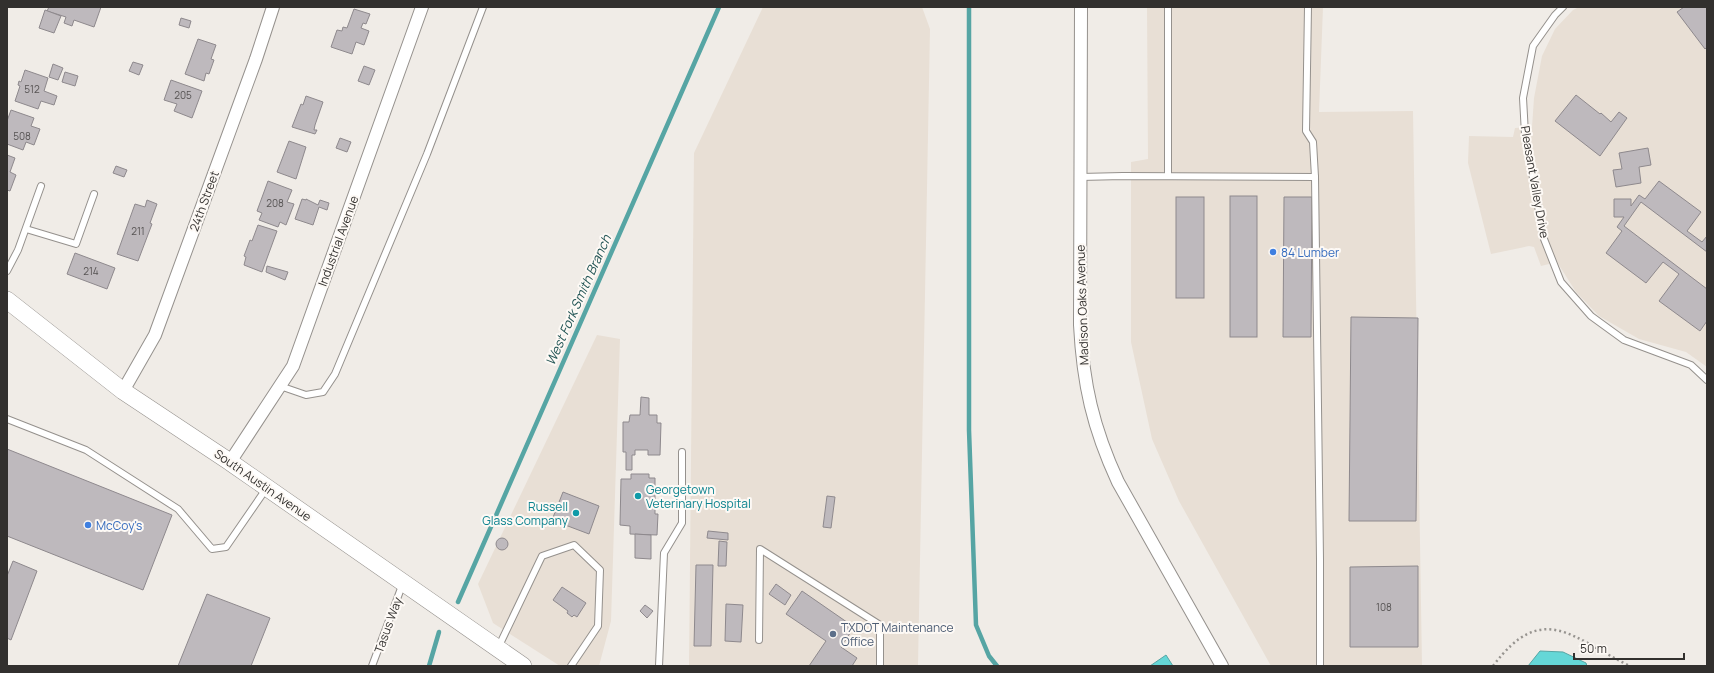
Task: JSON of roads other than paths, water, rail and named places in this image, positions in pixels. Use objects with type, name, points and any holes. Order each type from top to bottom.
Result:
[{"type":"main road","name":"South Austin Avenue","points":[[7,300],[123,391],[230,462],[523,666]]},
{"type":"street","name":"24th Street","points":[[123,391],[155,335],[256,60],[273,7]]},
{"type":"street","name":"Industrial Avenue","points":[[230,462],[293,366],[422,7]]},
{"type":"street","name":"Madison Oaks Avenue","points":[[1081,7],[1080,332],[1086,384],[1094,423],[1105,454],[1122,490],[1222,666]]},
{"type":"lane","points":[[280,386],[306,395],[323,392],[335,374],[427,154],[483,7]]},
{"type":"lane","points":[[1168,7],[1168,176]]},
{"type":"lane","points":[[1308,7],[1306,131],[1314,142],[1315,177],[1320,666]]},
{"type":"lane","name":"Pleasant Valley Drive","points":[[1563,7],[1555,15],[1533,46],[1523,98],[1525,134],[1544,239],[1561,282],[1591,316],[1624,340],[1646,350],[1668,356],[1691,365],[1707,380]]},
{"type":"lane","points":[[1080,177],[1315,177]]},
{"type":"lane","points":[[7,271],[18,250],[41,186]]},
{"type":"lane","points":[[26,228],[76,244],[94,194]]},
{"type":"lane","points":[[7,419],[86,450],[178,510],[212,549],[226,547],[267,488]]},
{"type":"lane","points":[[659,666],[664,553],[682,524],[682,452]]},
{"type":"lane","points":[[498,648],[542,556],[574,546],[600,570],[598,626],[571,666]]},
{"type":"lane","points":[[759,640],[760,549],[880,625],[880,666]]},
{"type":"lane","name":"Tasus Way","points":[[372,666],[403,583]]},
{"type":"water","points":[[1540,651],[1563,652],[1586,663],[1587,666],[1528,666]]},
{"type":"water","points":[[1166,655],[1173,666],[1150,666]]},
{"type":"waterway","name":"West Fork Smith Branch","points":[[458,602],[719,7]]},
{"type":"waterway","points":[[969,7],[969,430],[976,625],[989,656],[997,666]]},
{"type":"waterway","name":"West Fork Smith Branch","points":[[429,666],[439,632]]},
{"type":"place","name":"84 Lumber","points":[[1273,252]]},
{"type":"place","name":"Georgetown Veterinary Hospital","points":[[638,496]]},
{"type":"place","name":"Russell Glass Company","points":[[576,513]]},
{"type":"place","name":"McCoy's","points":[[88,525]]},
{"type":"place","name":"TXDOT Maintenance Office","points":[[833,634]]}]
